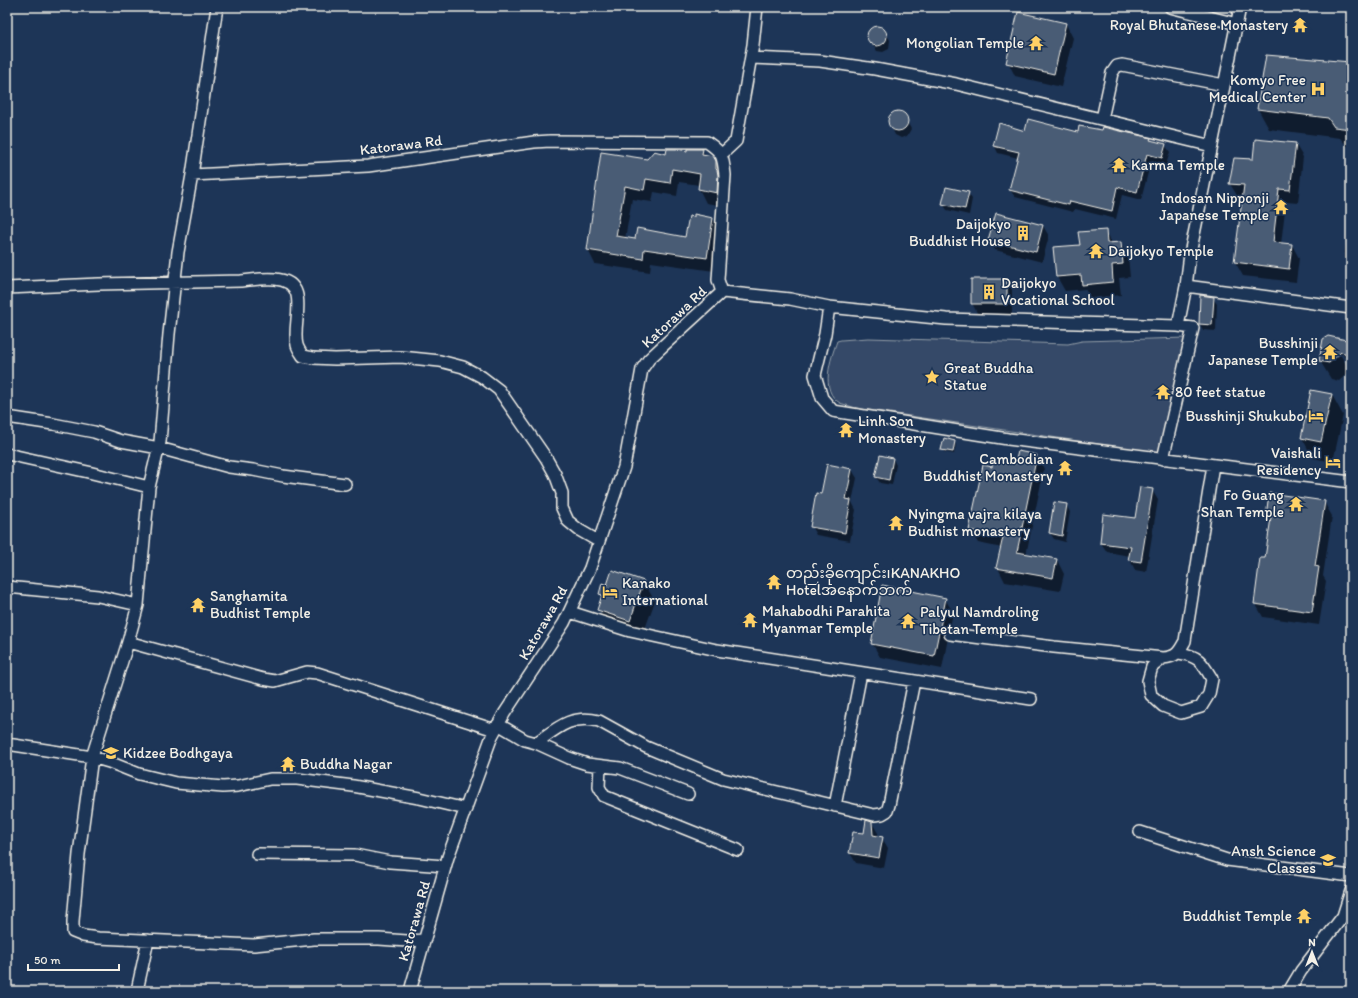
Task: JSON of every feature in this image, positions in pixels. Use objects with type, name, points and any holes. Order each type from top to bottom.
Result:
[{"type":"street","points":[[217,7],[192,175],[181,229],[174,282],[159,448],[153,466],[149,487],[138,605],[92,757],[79,854],[73,932],[83,936],[98,938],[254,945],[314,938],[424,940]]},
{"type":"street","points":[[721,155],[736,141],[751,58],[757,7]]},
{"type":"street","points":[[1170,7],[1237,24]]},
{"type":"street","points":[[1178,326],[1186,286],[1190,254],[1240,7]]},
{"type":"street","points":[[751,58],[820,61],[875,69],[956,84],[1212,146]]},
{"type":"street","points":[[1102,119],[1112,73],[1117,66],[1224,85]]},
{"type":"street","name":"Katorawa Rd","points":[[192,175],[368,166],[550,141],[706,142],[718,150],[724,159],[725,175],[718,280],[722,292],[664,344],[642,369],[624,467],[588,573],[570,612],[556,637],[497,727],[445,866],[410,991]]},
{"type":"street","points":[[7,288],[276,279],[291,285],[298,296],[296,339],[297,346],[303,356],[313,358],[401,357],[440,361],[463,367],[482,377],[499,390],[546,458],[562,494],[562,508],[568,521],[579,530],[598,541]]},
{"type":"street","points":[[1186,286],[1351,308]]},
{"type":"street","points":[[722,292],[790,299],[829,307],[946,319],[1178,326],[1192,328],[1164,459]]},
{"type":"street","points":[[829,307],[825,334],[815,375],[822,398],[833,411],[1008,439],[1351,482]]},
{"type":"street","points":[[7,417],[94,432],[121,441],[159,448],[229,467],[345,484]]},
{"type":"street","points":[[7,454],[149,487]]},
{"type":"street","points":[[950,634],[1054,647],[1163,658],[1170,658],[1179,653],[1185,641],[1213,465]]},
{"type":"street","points":[[7,587],[98,596],[138,605]]},
{"type":"street","points":[[570,612],[630,631],[710,648],[1032,699]]},
{"type":"street","points":[[128,642],[263,679],[276,681],[302,673],[317,673],[497,727],[525,740],[536,743],[586,764],[620,768],[688,794]]},
{"type":"street","points":[[1163,658],[1152,667],[1148,681],[1150,694],[1163,706],[1181,713],[1201,707],[1209,694],[1212,678],[1204,665],[1192,655],[1179,653]]},
{"type":"street","points":[[835,806],[862,673]]},
{"type":"street","points":[[536,743],[563,724],[578,719],[592,719],[600,721],[646,747],[723,779],[874,815],[882,814],[887,811],[891,797],[914,681]]},
{"type":"street","points":[[7,744],[92,757],[139,774],[176,783],[223,787],[238,786],[270,779],[297,779],[353,786],[419,798],[466,809]]},
{"type":"street","points":[[600,766],[600,787],[604,796],[738,850]]},
{"type":"street","points":[[1140,832],[1227,860],[1351,876]]},
{"type":"street","points":[[257,854],[355,855],[390,862],[445,866]]},
{"type":"street","points":[[1290,991],[1301,971],[1347,918],[1351,891]]},
{"type":"street","points":[[139,991],[138,986],[148,940]]},
{"type":"shaded area","points":[[868,338],[1068,344],[1082,341],[1186,338],[1159,453],[856,408],[840,403],[834,398],[828,383],[828,374],[837,341]]},
{"type":"building","name":"Mongolian Temple","points":[[1018,12],[1066,23],[1054,74],[1006,63]]},
{"type":"building","points":[[877,26],[884,29],[887,36],[884,43],[877,46],[870,43],[867,36],[870,29]]},
{"type":"building","points":[[1266,55],[1351,62],[1351,129],[1334,127],[1328,118],[1257,109]]},
{"type":"building","points":[[898,111],[905,114],[908,121],[905,128],[898,131],[891,128],[888,121],[891,114]]},
{"type":"building","points":[[1028,119],[1078,132],[1079,126],[1102,130],[1103,127],[1151,138],[1150,140],[1166,144],[1162,158],[1147,154],[1137,192],[1117,187],[1112,211],[1070,201],[1069,205],[1009,190],[1019,152],[993,146],[999,123],[1025,131]]},
{"type":"building","points":[[1255,139],[1296,143],[1290,190],[1279,189],[1273,242],[1292,244],[1289,269],[1234,262],[1244,185],[1229,184],[1234,158],[1253,159]]},
{"type":"building","points":[[667,149],[687,151],[687,149],[703,149],[702,154],[713,156],[716,161],[718,175],[717,193],[698,189],[700,174],[672,169],[670,183],[646,179],[644,190],[625,186],[616,236],[635,239],[637,228],[685,237],[689,216],[694,217],[694,214],[713,218],[707,258],[644,249],[643,259],[587,250],[601,152],[647,159],[654,151],[666,154]]},
{"type":"building","points":[[946,187],[969,192],[965,209],[942,204]]},
{"type":"building","name":"Daijokyo Buddhist House","points":[[996,213],[1043,225],[1036,252],[988,240]]},
{"type":"building","points":[[1106,230],[1107,243],[1121,242],[1123,264],[1112,265],[1113,282],[1082,285],[1081,275],[1056,277],[1053,247],[1080,245],[1078,232]]},
{"type":"building","name":"Daijokyo Vocational School","points":[[971,279],[1007,279],[1007,304],[971,304]]},
{"type":"building","points":[[1200,295],[1214,297],[1212,325],[1199,324]]},
{"type":"building","name":"Busshinji Japanese Temple","points":[[1328,336],[1351,341],[1351,355],[1341,352],[1329,363],[1319,361],[1323,339]]},
{"type":"building","name":"Busshinji Shukubo","points":[[1311,390],[1332,394],[1321,442],[1301,438]]},
{"type":"building","points":[[944,438],[955,441],[953,452],[941,450]]},
{"type":"building","points":[[1018,451],[1037,455],[1017,552],[1057,559],[1053,578],[996,568],[1003,537],[969,530],[983,465],[992,467],[994,459],[1015,464]]},
{"type":"building","points":[[880,455],[893,458],[889,480],[875,477]]},
{"type":"building","points":[[827,464],[852,469],[846,499],[851,500],[845,533],[810,527],[816,493],[821,494]]},
{"type":"building","points":[[1140,487],[1153,489],[1141,562],[1128,560],[1131,547],[1100,543],[1103,514],[1135,518]]},
{"type":"building","points":[[1269,493],[1325,501],[1315,566],[1319,567],[1312,612],[1254,604],[1260,558],[1265,558],[1271,518],[1266,517]]},
{"type":"building","points":[[1054,502],[1067,504],[1062,536],[1049,533]]},
{"type":"building","points":[[612,570],[644,581],[630,621],[597,610],[602,595],[599,594],[602,583],[607,585]]},
{"type":"building","name":"Palyul Namdroling Tibetan Temple","points":[[882,585],[946,598],[934,656],[871,644]]},
{"type":"building","points":[[866,820],[872,822],[873,835],[883,837],[879,858],[849,853],[853,832],[864,833]]},
{"type":"place","name":"Royal Bhutanese Monastery","points":[[1300,25]]},
{"type":"place","name":"Mongolian Temple","points":[[1036,43]]},
{"type":"place","name":"Komyo Free Medical Center","points":[[1318,89]]},
{"type":"place","name":"Karma Temple","points":[[1119,165]]},
{"type":"place","name":"Indosan Nipponji Japanese Temple","points":[[1281,207]]},
{"type":"place","name":"Daijokyo Buddhist House","points":[[1023,233]]},
{"type":"place","name":"Daijokyo Temple","points":[[1096,251]]},
{"type":"place","name":"Daijokyo Vocational School","points":[[989,292]]},
{"type":"place","name":"Busshinji Japanese Temple","points":[[1330,352]]},
{"type":"place","name":"Great Buddha Statue","points":[[932,377]]},
{"type":"place","name":"80 feet statue","points":[[1163,392]]},
{"type":"place","name":"Busshinji Shukubo","points":[[1316,416]]},
{"type":"place","name":"Linh Son Monastery","points":[[846,430]]},
{"type":"place","name":"Vaishali Residency","points":[[1333,462]]},
{"type":"place","name":"Cambodian Buddhist Monastery","points":[[1065,468]]},
{"type":"place","name":"Fo Guang Shan Temple","points":[[1296,504]]},
{"type":"place","name":"Nyingma vajra kilaya Budhist monastery","points":[[896,523]]},
{"type":"place","name":"တည်းခိုကျောင်း၊KANAKHO Hotelအနောက်ဘက်","points":[[774,582]]},
{"type":"place","name":"Kanako International","points":[[610,592]]},
{"type":"place","name":"Sanghamita Budhist Temple","points":[[198,605]]},
{"type":"place","name":"Mahabodhi Parahita Myanmar Temple","points":[[750,620]]},
{"type":"place","name":"Palyul Namdroling Tibetan Temple","points":[[908,621]]},
{"type":"place","name":"Kidzee Bodhgaya","points":[[111,753]]},
{"type":"place","name":"Buddha Nagar","points":[[288,764]]},
{"type":"place","name":"Ansh Science Classes","points":[[1328,860]]},
{"type":"place","name":"Buddhist Temple","points":[[1304,916]]}]
